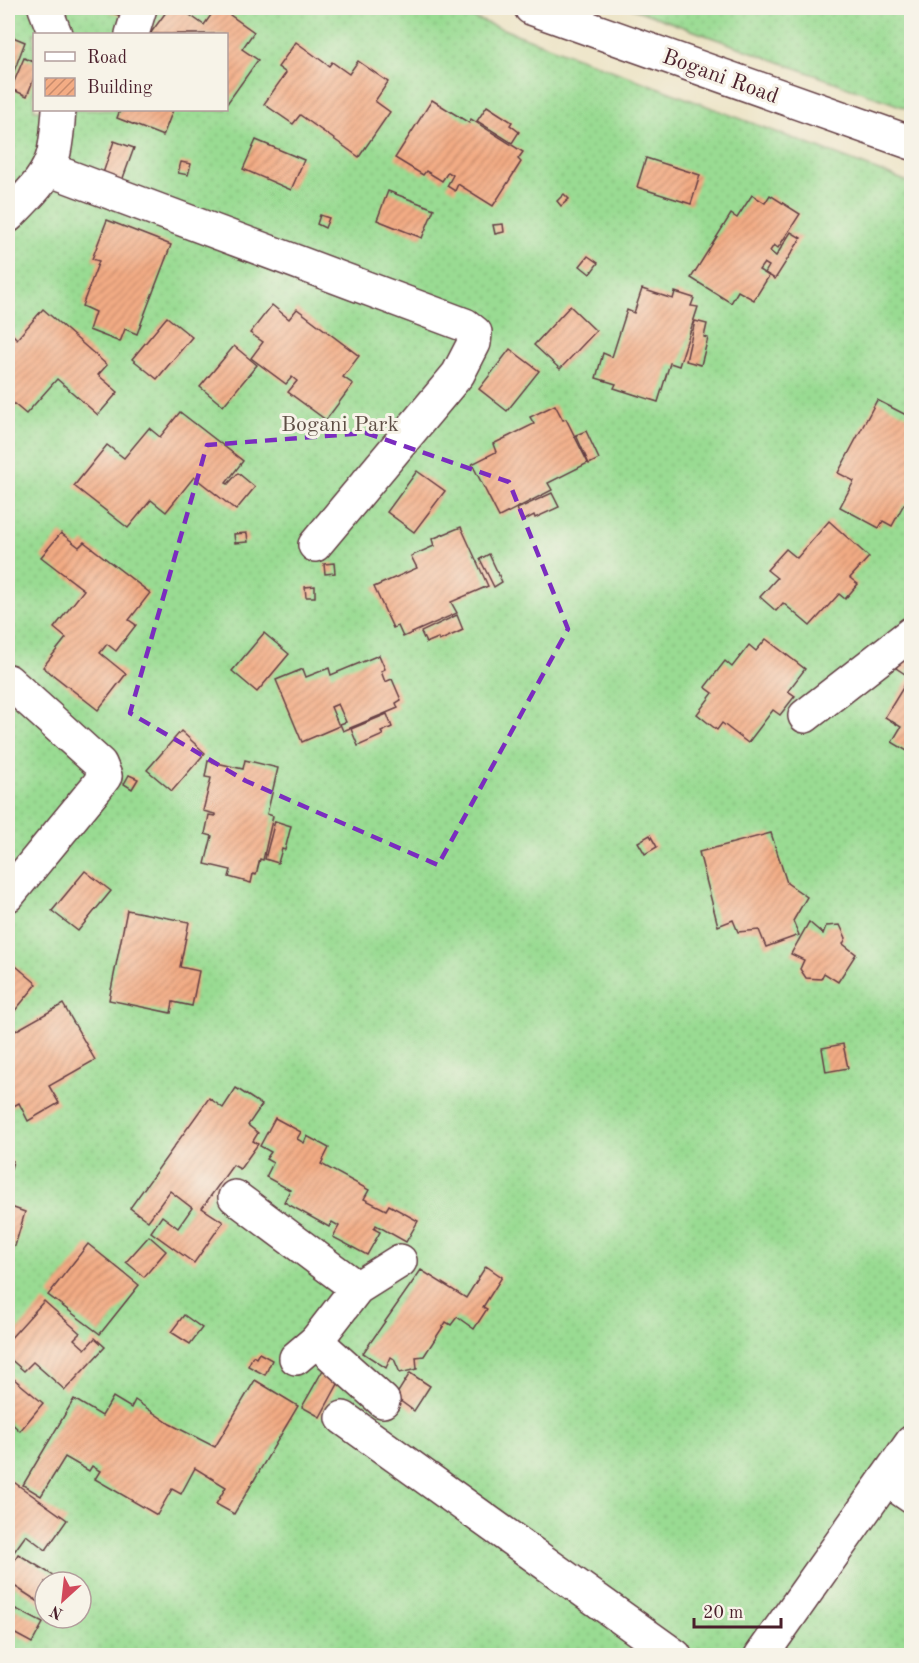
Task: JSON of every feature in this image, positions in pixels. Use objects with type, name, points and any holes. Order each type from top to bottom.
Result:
[{"type":"street","points":[[45,8],[55,33]]},
{"type":"street","points":[[132,33],[140,8]]},
{"type":"street","name":"Bogani Road","points":[[531,8],[912,143]]},
{"type":"street","points":[[8,216],[37,186],[48,169],[54,152],[60,111]]},
{"type":"street","points":[[48,169],[465,325],[475,333],[474,342],[458,374],[315,545]]},
{"type":"street","points":[[805,716],[912,633]]},
{"type":"street","points":[[8,681],[100,764],[105,776],[8,895]]},
{"type":"street","points":[[235,1197],[357,1287]]},
{"type":"street","points":[[383,1401],[306,1349],[357,1287],[400,1262]]},
{"type":"street","points":[[344,1418],[675,1656]]},
{"type":"street","points":[[761,1656],[899,1488],[912,1442]]},
{"type":"highlighted area","points":[[366,433],[509,482],[568,629],[438,865],[246,781],[130,713],[207,445]]},
{"type":"green space","name":"Bogani Park","points":[[8,8],[447,8],[911,183],[911,1655],[8,1656]]},
{"type":"green space","points":[[631,8],[911,8],[911,110]]},
{"type":"building","points":[[101,8],[135,8],[123,17]]},
{"type":"building","points":[[169,8],[180,8],[204,25],[216,8],[220,8],[254,32],[242,49],[258,60],[228,102],[228,33],[151,33]]},
{"type":"building","points":[[8,35],[25,42],[8,87]]},
{"type":"building","points":[[296,42],[329,66],[332,62],[349,74],[358,61],[388,82],[375,101],[390,112],[359,157],[300,115],[293,124],[264,104],[286,73],[278,67]]},
{"type":"building","points":[[24,58],[33,62],[33,81],[27,96],[11,89]]},
{"type":"building","points":[[432,100],[469,123],[471,119],[523,152],[518,159],[521,162],[493,206],[458,184],[455,191],[447,186],[453,175],[448,172],[442,181],[426,171],[423,175],[395,158]]},
{"type":"building","points":[[487,106],[512,122],[510,125],[519,132],[512,143],[477,121]]},
{"type":"building","points":[[120,111],[173,111],[163,136],[117,118]]},
{"type":"building","points":[[256,140],[304,160],[291,190],[243,169]]},
{"type":"building","points":[[114,141],[134,148],[119,189],[100,182]]},
{"type":"building","points":[[646,158],[700,175],[691,204],[637,187]]},
{"type":"building","points":[[181,162],[191,164],[188,175],[178,173]]},
{"type":"building","points":[[388,191],[434,209],[422,238],[377,220]]},
{"type":"building","points":[[564,194],[569,199],[561,206],[557,201]]},
{"type":"building","points":[[752,195],[765,203],[770,195],[800,214],[778,248],[774,245],[770,251],[776,256],[791,232],[801,238],[775,279],[765,273],[769,266],[764,263],[759,270],[769,276],[754,300],[738,291],[731,303],[691,278],[731,214],[737,218]]},
{"type":"building","points":[[320,215],[329,218],[325,228],[317,224]]},
{"type":"building","points":[[107,220],[171,245],[137,334],[125,329],[120,342],[89,330],[95,312],[82,306],[99,261],[92,259]]},
{"type":"building","points":[[503,224],[504,232],[495,234],[493,225]]},
{"type":"building","points":[[588,256],[598,263],[590,274],[580,266]]},
{"type":"building","points":[[642,289],[673,299],[675,292],[694,298],[691,306],[698,307],[679,366],[670,363],[658,402],[614,388],[616,384],[596,378],[603,353],[612,357],[627,310],[634,313]]},
{"type":"building","points":[[272,305],[289,319],[297,309],[359,356],[343,377],[353,384],[326,420],[288,392],[297,381],[292,377],[286,384],[251,358],[263,342],[250,333]]},
{"type":"building","points":[[570,306],[596,331],[560,369],[534,345]]},
{"type":"building","points":[[43,309],[107,365],[98,375],[118,392],[98,415],[57,379],[26,414],[13,403],[8,410],[8,333],[9,331],[17,339]]},
{"type":"building","points":[[167,317],[192,337],[157,379],[132,359]]},
{"type":"building","points":[[695,321],[707,324],[704,337],[708,338],[701,365],[686,361]]},
{"type":"building","points":[[234,346],[257,365],[223,406],[200,387]]},
{"type":"building","points":[[510,349],[539,371],[507,411],[479,389]]},
{"type":"building","points":[[877,400],[912,418],[912,508],[904,504],[892,526],[883,521],[879,528],[840,507],[854,481],[838,473]]},
{"type":"building","points":[[555,405],[563,420],[566,419],[588,463],[548,483],[552,490],[499,517],[472,464],[496,452],[493,444],[534,424],[530,417]]},
{"type":"building","points":[[180,412],[243,461],[226,483],[228,484],[238,473],[255,487],[236,510],[194,477],[166,512],[151,500],[128,528],[74,486],[107,445],[124,458],[149,428],[160,437]]},
{"type":"building","points":[[586,431],[599,459],[589,464],[576,435]]},
{"type":"building","points":[[417,471],[445,491],[414,532],[387,512]]},
{"type":"building","points":[[552,493],[559,507],[523,521],[517,509]]},
{"type":"building","points":[[829,521],[869,557],[850,578],[858,584],[845,599],[839,594],[810,626],[783,603],[776,611],[760,597],[777,578],[767,570],[786,549],[797,558]]},
{"type":"building","points":[[461,527],[488,586],[451,602],[457,613],[403,637],[398,626],[393,628],[374,587],[417,568],[411,556],[434,546],[432,539]]},
{"type":"building","points":[[61,533],[79,547],[84,542],[150,593],[129,620],[136,625],[116,651],[107,644],[100,653],[126,674],[98,710],[43,667],[66,638],[54,628],[84,590],[41,557]]},
{"type":"building","points":[[247,533],[248,542],[235,543],[234,534]]},
{"type":"building","points":[[489,554],[502,582],[494,587],[480,559]]},
{"type":"building","points":[[334,563],[335,573],[325,574],[324,564]]},
{"type":"building","points":[[315,586],[315,597],[306,597],[305,587]]},
{"type":"building","points":[[457,615],[463,630],[439,641],[438,638],[426,643],[421,632]]},
{"type":"building","points":[[264,633],[289,654],[257,692],[232,671]]},
{"type":"building","points":[[766,639],[805,669],[788,691],[795,696],[780,715],[773,710],[748,743],[722,723],[717,730],[697,714],[713,693],[705,687],[725,661],[732,667],[749,645],[756,651]]},
{"type":"building","points":[[912,642],[912,663],[905,674],[896,668]]},
{"type":"building","points":[[379,655],[385,669],[381,671],[385,682],[392,679],[401,700],[396,703],[398,708],[343,731],[340,724],[346,722],[338,704],[331,707],[339,726],[302,742],[276,680],[303,669],[306,677],[329,668],[331,675]]},
{"type":"building","points":[[912,673],[912,754],[892,742],[901,727],[885,717]]},
{"type":"building","points":[[387,714],[392,727],[381,732],[383,735],[358,746],[351,729]]},
{"type":"building","points":[[181,731],[205,753],[172,791],[147,770]]},
{"type":"building","points":[[245,760],[278,768],[267,814],[273,816],[263,860],[260,859],[256,875],[253,874],[251,883],[229,877],[231,870],[205,864],[212,836],[205,834],[209,815],[215,816],[215,814],[203,811],[211,778],[205,777],[208,761],[243,769]]},
{"type":"building","points":[[129,775],[138,779],[132,789],[124,784]]},
{"type":"building","points":[[275,821],[291,826],[285,850],[282,849],[278,863],[265,859]]},
{"type":"building","points":[[771,833],[787,883],[807,897],[793,921],[799,935],[766,947],[759,930],[738,932],[733,920],[718,926],[699,852]]},
{"type":"building","points":[[650,835],[657,847],[645,854],[638,842]]},
{"type":"building","points":[[85,871],[111,891],[78,931],[52,911]]},
{"type":"building","points":[[127,910],[189,922],[180,967],[199,971],[192,1006],[173,1002],[171,1013],[109,1000]]},
{"type":"building","points":[[809,922],[823,934],[826,926],[840,925],[846,938],[843,944],[856,954],[838,982],[824,973],[821,979],[806,978],[800,969],[804,960],[791,954]]},
{"type":"building","points":[[10,961],[37,984],[8,1019],[8,964]]},
{"type":"building","points":[[63,1004],[95,1060],[49,1086],[59,1103],[28,1121],[19,1103],[8,1109],[8,1035]]},
{"type":"building","points":[[843,1044],[848,1068],[826,1072],[822,1048]]},
{"type":"building","points":[[236,1088],[262,1105],[248,1125],[258,1133],[253,1141],[258,1144],[240,1169],[233,1165],[202,1208],[223,1222],[194,1263],[151,1232],[162,1216],[178,1228],[192,1208],[170,1191],[148,1221],[130,1208],[209,1098],[223,1108]]},
{"type":"building","points":[[275,1118],[301,1132],[297,1139],[304,1143],[307,1136],[329,1148],[321,1164],[369,1190],[364,1199],[386,1210],[389,1205],[418,1221],[406,1242],[376,1225],[374,1229],[380,1232],[367,1255],[333,1237],[339,1226],[332,1222],[329,1227],[284,1202],[290,1190],[266,1177],[273,1163],[266,1159],[271,1152],[260,1146]]},
{"type":"building","points":[[8,1159],[13,1161],[8,1179]]},
{"type":"building","points":[[8,1206],[25,1212],[15,1246],[8,1244]]},
{"type":"building","points":[[149,1236],[166,1251],[144,1277],[126,1262]]},
{"type":"building","points":[[88,1244],[139,1285],[100,1334],[48,1295]]},
{"type":"building","points":[[486,1266],[502,1277],[483,1307],[487,1309],[474,1329],[457,1317],[451,1325],[446,1322],[424,1356],[416,1357],[417,1369],[400,1373],[391,1357],[386,1368],[363,1353],[421,1270],[466,1298]]},
{"type":"building","points":[[44,1301],[80,1333],[74,1339],[85,1349],[95,1338],[105,1347],[65,1390],[33,1362],[24,1371],[8,1357],[8,1341]]},
{"type":"building","points":[[184,1315],[202,1328],[190,1344],[171,1332]]},
{"type":"building","points":[[259,1353],[272,1360],[265,1375],[248,1366],[253,1356],[256,1358]]},
{"type":"building","points":[[327,1363],[344,1373],[320,1417],[302,1407]]},
{"type":"building","points":[[410,1373],[430,1386],[414,1411],[395,1397]]},
{"type":"building","points":[[8,1374],[43,1403],[20,1431],[8,1420]]},
{"type":"building","points":[[255,1380],[298,1406],[234,1514],[216,1504],[226,1487],[195,1468],[181,1494],[172,1489],[157,1515],[95,1479],[100,1471],[92,1466],[89,1471],[65,1457],[41,1496],[23,1485],[74,1399],[102,1416],[113,1397],[131,1408],[135,1400],[170,1424],[215,1447]]},
{"type":"building","points":[[8,1478],[67,1520],[46,1550],[26,1535],[11,1556],[8,1553]]},
{"type":"building","points":[[18,1554],[44,1570],[33,1570],[33,1598],[8,1582],[8,1571]]},
{"type":"building","points":[[16,1609],[33,1618],[33,1630],[39,1630],[32,1643],[8,1630]]}]
